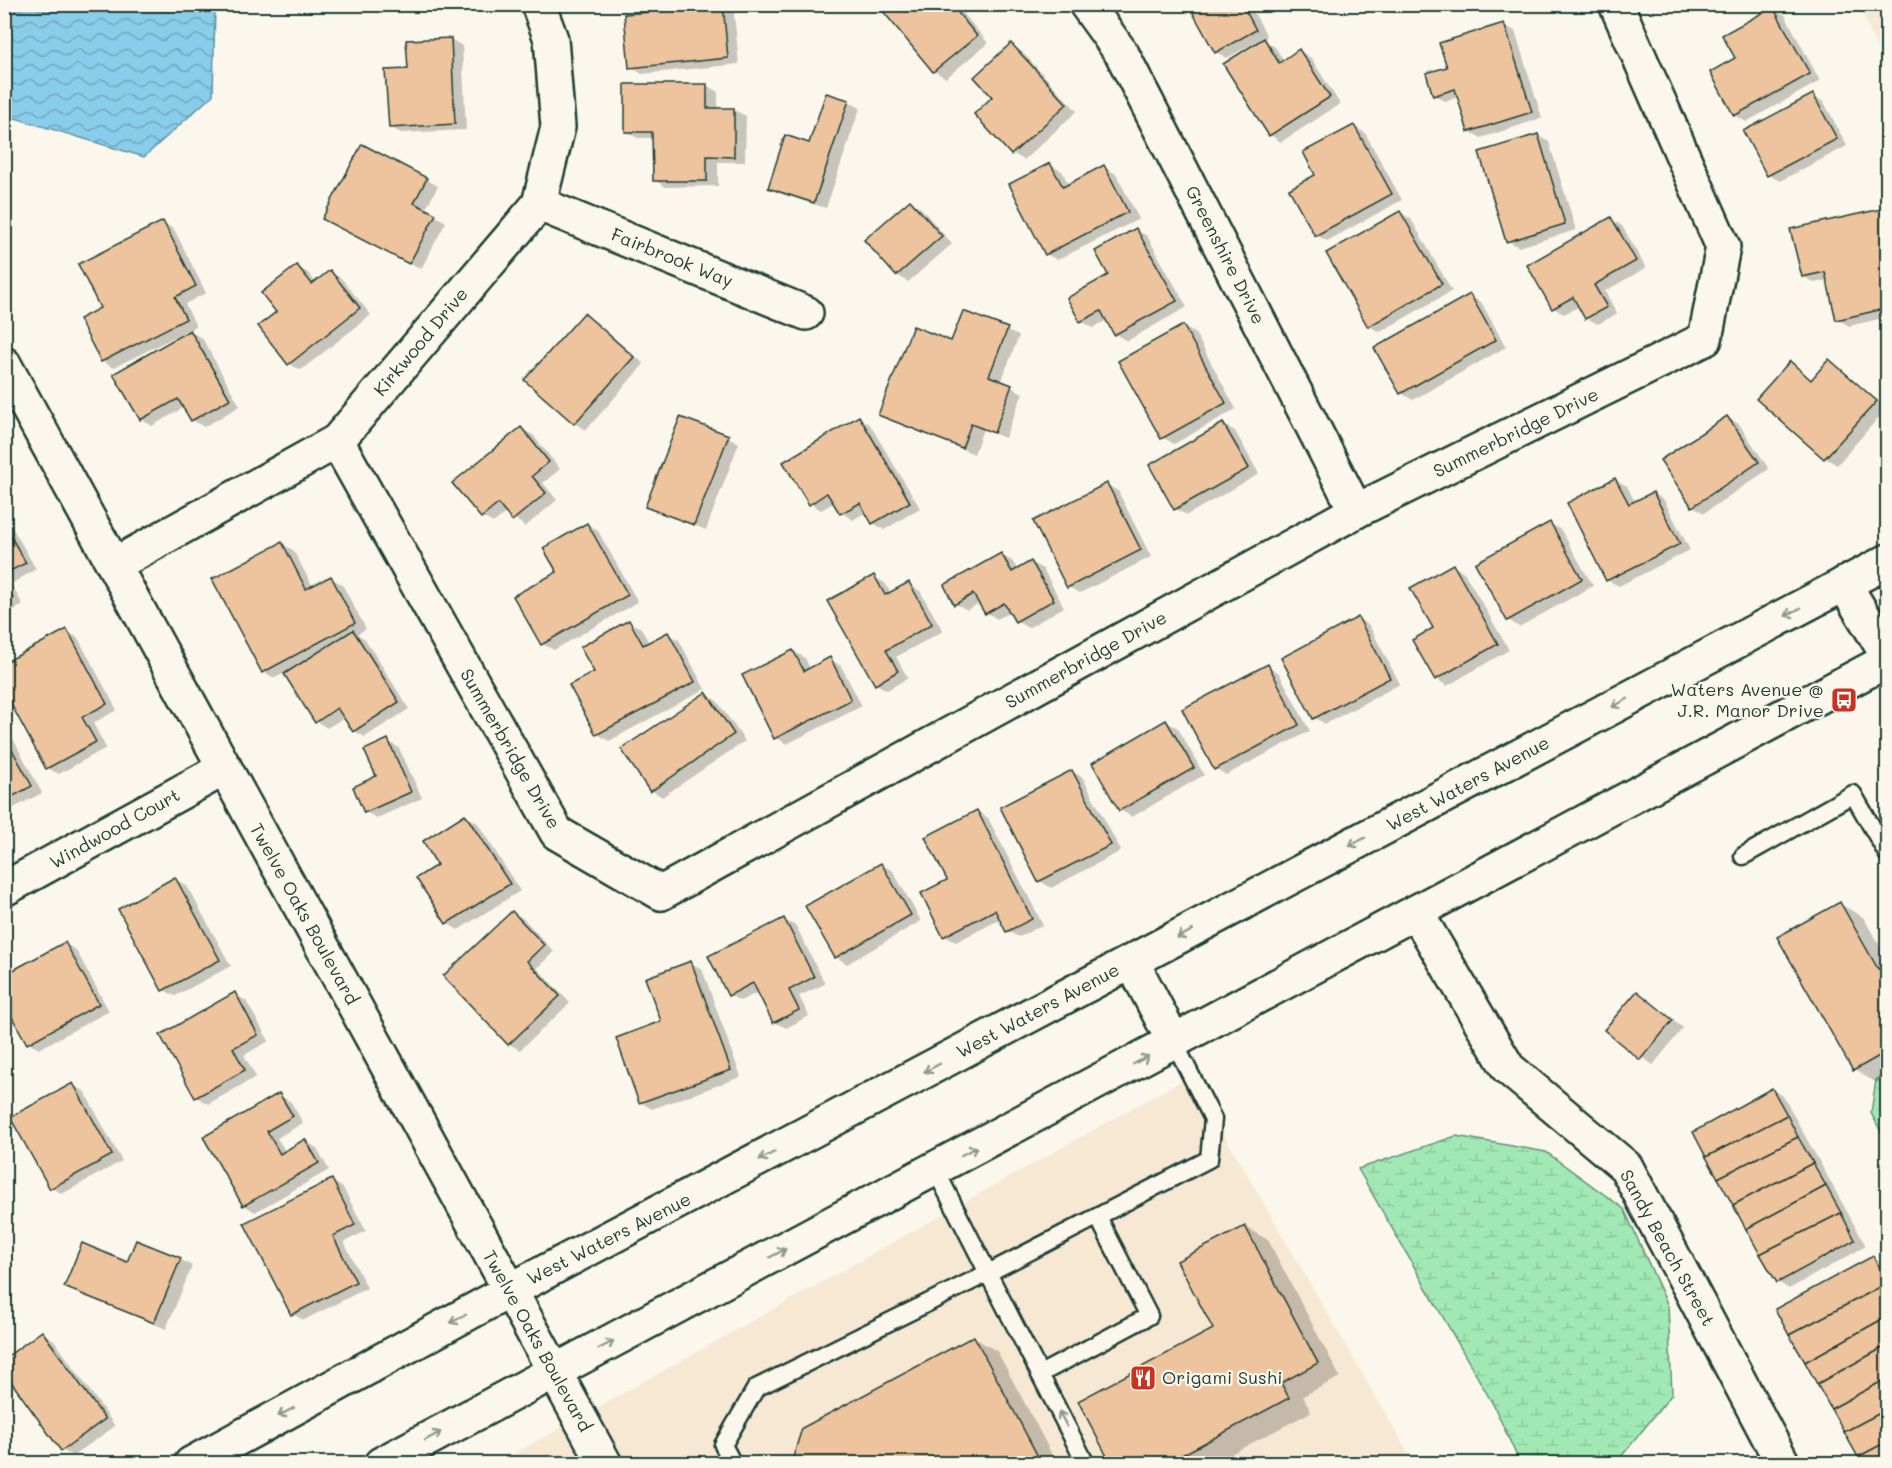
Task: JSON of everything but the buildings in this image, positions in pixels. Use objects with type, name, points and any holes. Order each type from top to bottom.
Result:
[{"type":"street","name":"Kirkwood Drive","points":[[114,565],[337,441],[539,204],[558,127],[551,39],[538,4]]},
{"type":"street","name":"Greenshire Drive","points":[[1086,4],[1122,54],[1356,512]]},
{"type":"street","name":"Summerbridge Drive","points":[[337,441],[557,833],[661,893],[1356,512],[1705,339],[1723,248],[1616,4]]},
{"type":"street","name":"Fairbrook Way","points":[[539,204],[806,313]]},
{"type":"street","name":"Twelve Oaks Boulevard","points":[[4,364],[605,1464]]},
{"type":"street","name":"West Waters Avenue","points":[[190,1464],[509,1291],[1887,561]]},
{"type":"street","points":[[381,1464],[1174,1042],[1887,658],[1844,584]]},
{"type":"street","name":"Windwood Court","points":[[4,889],[225,768]]},
{"type":"street","name":"Sandy Beach Street","points":[[1416,912],[1508,1068],[1626,1167],[1784,1464]]},
{"type":"street","points":[[1132,962],[1174,1042]]},
{"type":"lane","points":[[1743,856],[1853,794],[1887,855]]},
{"type":"lane","points":[[733,1464],[723,1444],[756,1388],[1209,1159],[1213,1119],[1174,1042]]},
{"type":"lane","points":[[935,1169],[1086,1464]]},
{"type":"lane","points":[[1040,1374],[1149,1316],[1098,1217]]},
{"type":"shaded area","points":[[1859,5],[1887,5],[1887,73]]},
{"type":"shaded area","points":[[1190,1076],[1414,1463],[625,1463],[595,1409]]},
{"type":"shaded area","points":[[565,1426],[585,1463],[497,1463]]},
{"type":"green space","points":[[1887,1069],[1887,1143],[1871,1113],[1876,1080]]},
{"type":"green space","points":[[1456,1136],[1546,1152],[1624,1209],[1668,1306],[1672,1394],[1616,1463],[1520,1463],[1494,1406],[1358,1169]]},
{"type":"water","points":[[4,5],[215,5],[213,95],[144,157],[5,115]]},
{"type":"place","name":"Waters Avenue @ J.R. Manor Drive","points":[[1844,700]]},
{"type":"place","name":"Origami Sushi","points":[[1143,1378]]}]
